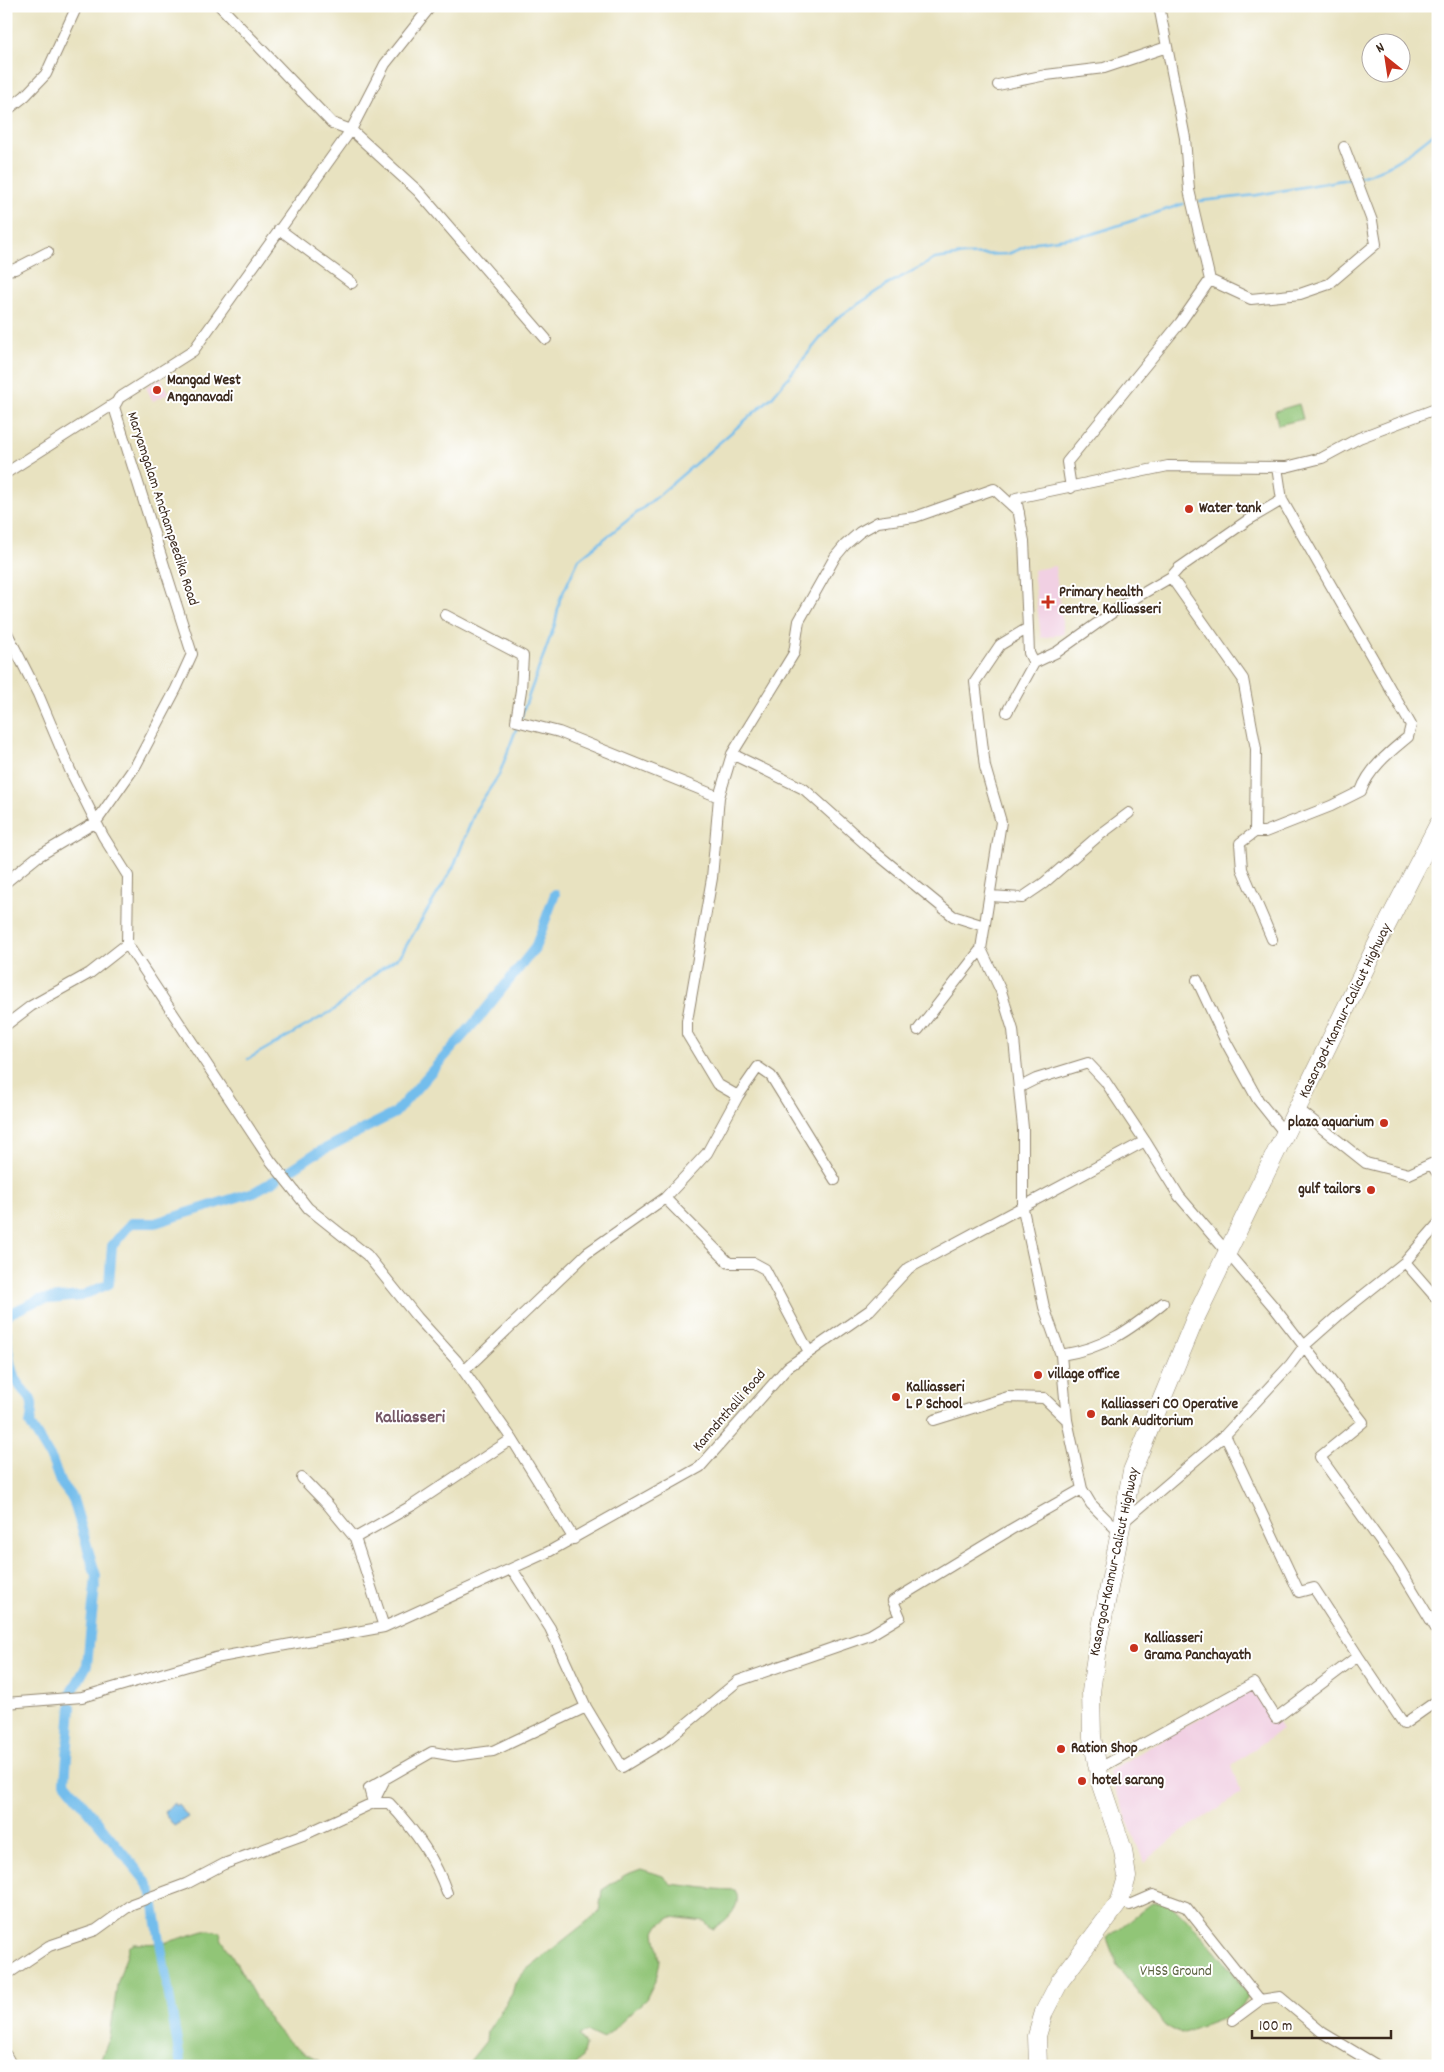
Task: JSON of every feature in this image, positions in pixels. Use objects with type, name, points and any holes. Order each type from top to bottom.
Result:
[{"type":"highway","name":"Kasargod-Kannur-Calicut Highway","points":[[1038,2066],[1037,2036],[1044,2012],[1060,1981],[1120,1901],[1127,1877],[1123,1850],[1101,1785],[1092,1737],[1091,1692],[1096,1648],[1132,1472],[1149,1426],[1195,1319],[1286,1135],[1376,946],[1438,825]]},
{"type":"street","points":[[6,111],[25,96],[46,74],[77,6]]},
{"type":"street","points":[[220,6],[332,123],[351,130],[418,191],[546,339]]},
{"type":"street","name":"Maryamgalam Anchampeedika Road","points":[[6,882],[37,857],[96,822],[136,765],[192,654],[114,407],[119,398],[193,351],[351,130],[385,64],[431,6]]},
{"type":"street","points":[[1072,488],[1067,462],[1180,323],[1210,280],[1188,190],[1186,138],[1159,6]]},
{"type":"street","points":[[998,85],[1046,75],[1104,68],[1167,48]]},
{"type":"street","points":[[1210,280],[1251,299],[1300,294],[1329,284],[1376,244],[1372,222],[1344,147]]},
{"type":"street","points":[[279,229],[352,284]]},
{"type":"street","points":[[6,270],[15,270],[48,252]]},
{"type":"street","points":[[6,472],[117,402]]},
{"type":"street","points":[[1034,663],[1029,652],[1024,541],[1016,498],[1072,488],[1168,466],[1277,467],[1322,458],[1359,438],[1438,408]]},
{"type":"street","points":[[1272,939],[1242,869],[1240,843],[1255,832],[1273,829],[1331,806],[1361,791],[1364,782],[1384,756],[1408,737],[1410,725],[1282,500],[1277,467]]},
{"type":"street","points":[[738,1096],[717,1084],[687,1034],[687,1021],[712,878],[719,797],[732,754],[794,653],[799,620],[835,557],[845,545],[878,522],[915,518],[994,489],[1019,512]]},
{"type":"street","points":[[1007,712],[1034,663],[1057,652],[1123,605],[1171,578],[1179,568],[1240,525],[1282,500]]},
{"type":"street","points":[[1171,578],[1243,679],[1256,749],[1255,832]]},
{"type":"street","points":[[445,615],[523,656],[521,722],[559,732],[719,797]]},
{"type":"street","points":[[918,1030],[981,949],[1001,822],[985,767],[975,682],[1000,645],[1028,628]]},
{"type":"street","points":[[6,631],[38,694],[70,770],[96,822],[128,876],[127,944],[270,1160],[308,1208],[367,1256],[464,1371],[512,1438],[574,1539]]},
{"type":"street","points":[[732,754],[804,789],[871,849],[952,916],[984,926]]},
{"type":"street","points":[[990,896],[1022,898],[1044,883],[1129,813]]},
{"type":"street","points":[[6,1025],[30,1006],[90,973],[127,944]]},
{"type":"street","points":[[981,949],[1001,991],[1013,1030],[1023,1128],[1023,1208],[1044,1307],[1061,1355],[1067,1420],[1082,1489],[1090,1504],[1120,1528],[1225,1435],[1290,1365],[1305,1345],[1405,1262],[1438,1224]]},
{"type":"street","points":[[1197,980],[1227,1044],[1258,1100],[1286,1135]]},
{"type":"street","points":[[1020,1088],[1036,1079],[1088,1063],[1105,1081],[1179,1196],[1305,1345],[1364,1422],[1320,1457],[1398,1566],[1438,1632]]},
{"type":"street","points":[[464,1371],[587,1254],[665,1198],[707,1153],[738,1096],[758,1067],[771,1076],[835,1180]]},
{"type":"street","points":[[1298,1109],[1366,1163],[1409,1174],[1431,1164],[1438,1174]]},
{"type":"street","name":"Kanndnthalli Road","points":[[6,1703],[82,1697],[216,1658],[384,1628],[574,1539],[700,1468],[788,1367],[870,1310],[909,1268],[1145,1141]]},
{"type":"street","points":[[665,1198],[729,1263],[754,1263],[765,1269],[809,1352]]},
{"type":"street","points":[[1405,1262],[1437,1301]]},
{"type":"street","points":[[1061,1355],[1087,1351],[1120,1335],[1163,1303]]},
{"type":"street","points":[[934,1420],[1008,1397],[1044,1398],[1067,1420]]},
{"type":"street","points":[[1225,1435],[1299,1592],[1314,1588],[1404,1724],[1438,1700]]},
{"type":"street","points":[[355,1538],[413,1505],[512,1438]]},
{"type":"street","points":[[302,1478],[328,1505],[355,1538],[384,1628]]},
{"type":"street","points":[[512,1568],[550,1628],[586,1707],[622,1767],[667,1740],[738,1682],[870,1635],[900,1617],[893,1602],[1010,1530],[1082,1489]]},
{"type":"street","points":[[1098,1769],[1254,1683],[1276,1718],[1358,1656]]},
{"type":"street","points":[[373,1803],[369,1788],[432,1752],[455,1756],[493,1751],[586,1707]]},
{"type":"street","points":[[6,1975],[49,1946],[96,1930],[132,1904],[186,1884],[224,1864],[308,1833],[373,1803],[389,1803],[412,1827],[440,1872],[448,1893]]},
{"type":"street","points":[[1120,1901],[1130,1905],[1153,1896],[1186,1907],[1260,2000]]},
{"type":"street","points":[[1233,2020],[1260,2000],[1280,1997],[1323,2033],[1378,2066]]},
{"type":"street","points":[[6,2055],[12,2066]]},
{"type":"shaded area","name":"Mangad West Anganavadi","points":[[161,379],[169,393],[153,401],[146,387]]},
{"type":"shaded area","name":"Primary health centre, Kalliasseri","points":[[1055,566],[1064,634],[1041,638],[1033,570]]},
{"type":"shaded area","points":[[1254,1687],[1282,1729],[1232,1765],[1241,1793],[1176,1836],[1144,1863],[1108,1771]]},
{"type":"green space","points":[[1299,404],[1303,419],[1278,425],[1275,411]]},
{"type":"green space","points":[[641,1869],[663,1876],[671,1884],[735,1890],[737,1902],[735,1908],[728,1918],[713,1929],[704,1921],[672,1917],[659,1925],[655,1932],[660,1961],[656,1979],[646,1999],[603,2039],[588,2032],[579,2035],[585,2046],[582,2057],[574,2066],[466,2066],[486,2041],[487,2032],[512,1994],[515,1983],[526,1970],[599,1912],[602,1890],[625,1875]]},
{"type":"green space","name":"VHSS Ground","points":[[1152,1903],[1171,1904],[1203,1936],[1231,1971],[1248,1996],[1235,2014],[1181,2034],[1166,2026],[1118,1968],[1107,1938]]},
{"type":"green space","points":[[207,1930],[220,1932],[222,1940],[255,1997],[278,2030],[292,2045],[310,2057],[332,2066],[98,2066],[110,2037],[117,1985],[129,1947],[134,1944],[165,1943]]},
{"type":"water","points":[[174,1803],[175,1806],[178,1804],[188,1817],[174,1826],[164,1812]]},
{"type":"waterway","points":[[1359,177],[1371,174],[1391,164],[1438,130]]},
{"type":"waterway","points":[[1200,201],[1257,195],[1354,178]]},
{"type":"waterway","points":[[521,717],[555,624],[560,599],[579,559],[658,496],[772,397],[837,318],[892,282],[935,259],[963,255],[1008,254],[1036,242],[1089,235],[1183,204]]},
{"type":"waterway","points":[[248,1059],[334,1010],[378,971],[400,956],[454,866],[476,809],[499,775],[518,724]]},
{"type":"waterway","points":[[289,1171],[313,1155],[395,1113],[482,1014],[535,948],[555,894]]},
{"type":"waterway","points":[[6,1315],[39,1300],[81,1296],[109,1284],[112,1246],[131,1223],[155,1223],[254,1192],[277,1179]]},
{"type":"waterway","points":[[6,1330],[11,1366],[15,1378],[31,1401],[32,1413],[30,1424],[52,1460],[60,1482],[73,1499],[96,1576],[87,1665],[71,1694]]},
{"type":"waterway","points":[[71,1707],[65,1782],[145,1880],[152,1893]]},
{"type":"waterway","points":[[153,1900],[181,2066]]},
{"type":"waterway","points":[[154,1904],[155,1919]]},
{"type":"place","name":"Mangad West Anganavadi","points":[[157,390]]},
{"type":"place","name":"Water tank","points":[[1189,509]]},
{"type":"place","name":"Primary health centre, Kalliasseri","points":[[1048,602]]},
{"type":"place","name":"plaza aquarium","points":[[1384,1123]]},
{"type":"place","name":"gulf tailors","points":[[1371,1190]]},
{"type":"place","name":"village office","points":[[1038,1375]]},
{"type":"place","name":"Kalliasseri L P School","points":[[896,1397]]},
{"type":"place","name":"Kalliasseri CO Operative Bank Auditorium","points":[[1091,1414]]},
{"type":"place","name":"Kalliasseri Grama Panchayath","points":[[1134,1648]]},
{"type":"place","name":"Ration Shop","points":[[1061,1749]]},
{"type":"place","name":"hotel sarang","points":[[1082,1781]]},
{"type":"district","name":"Kalliasseri","points":[[410,1418]]}]
